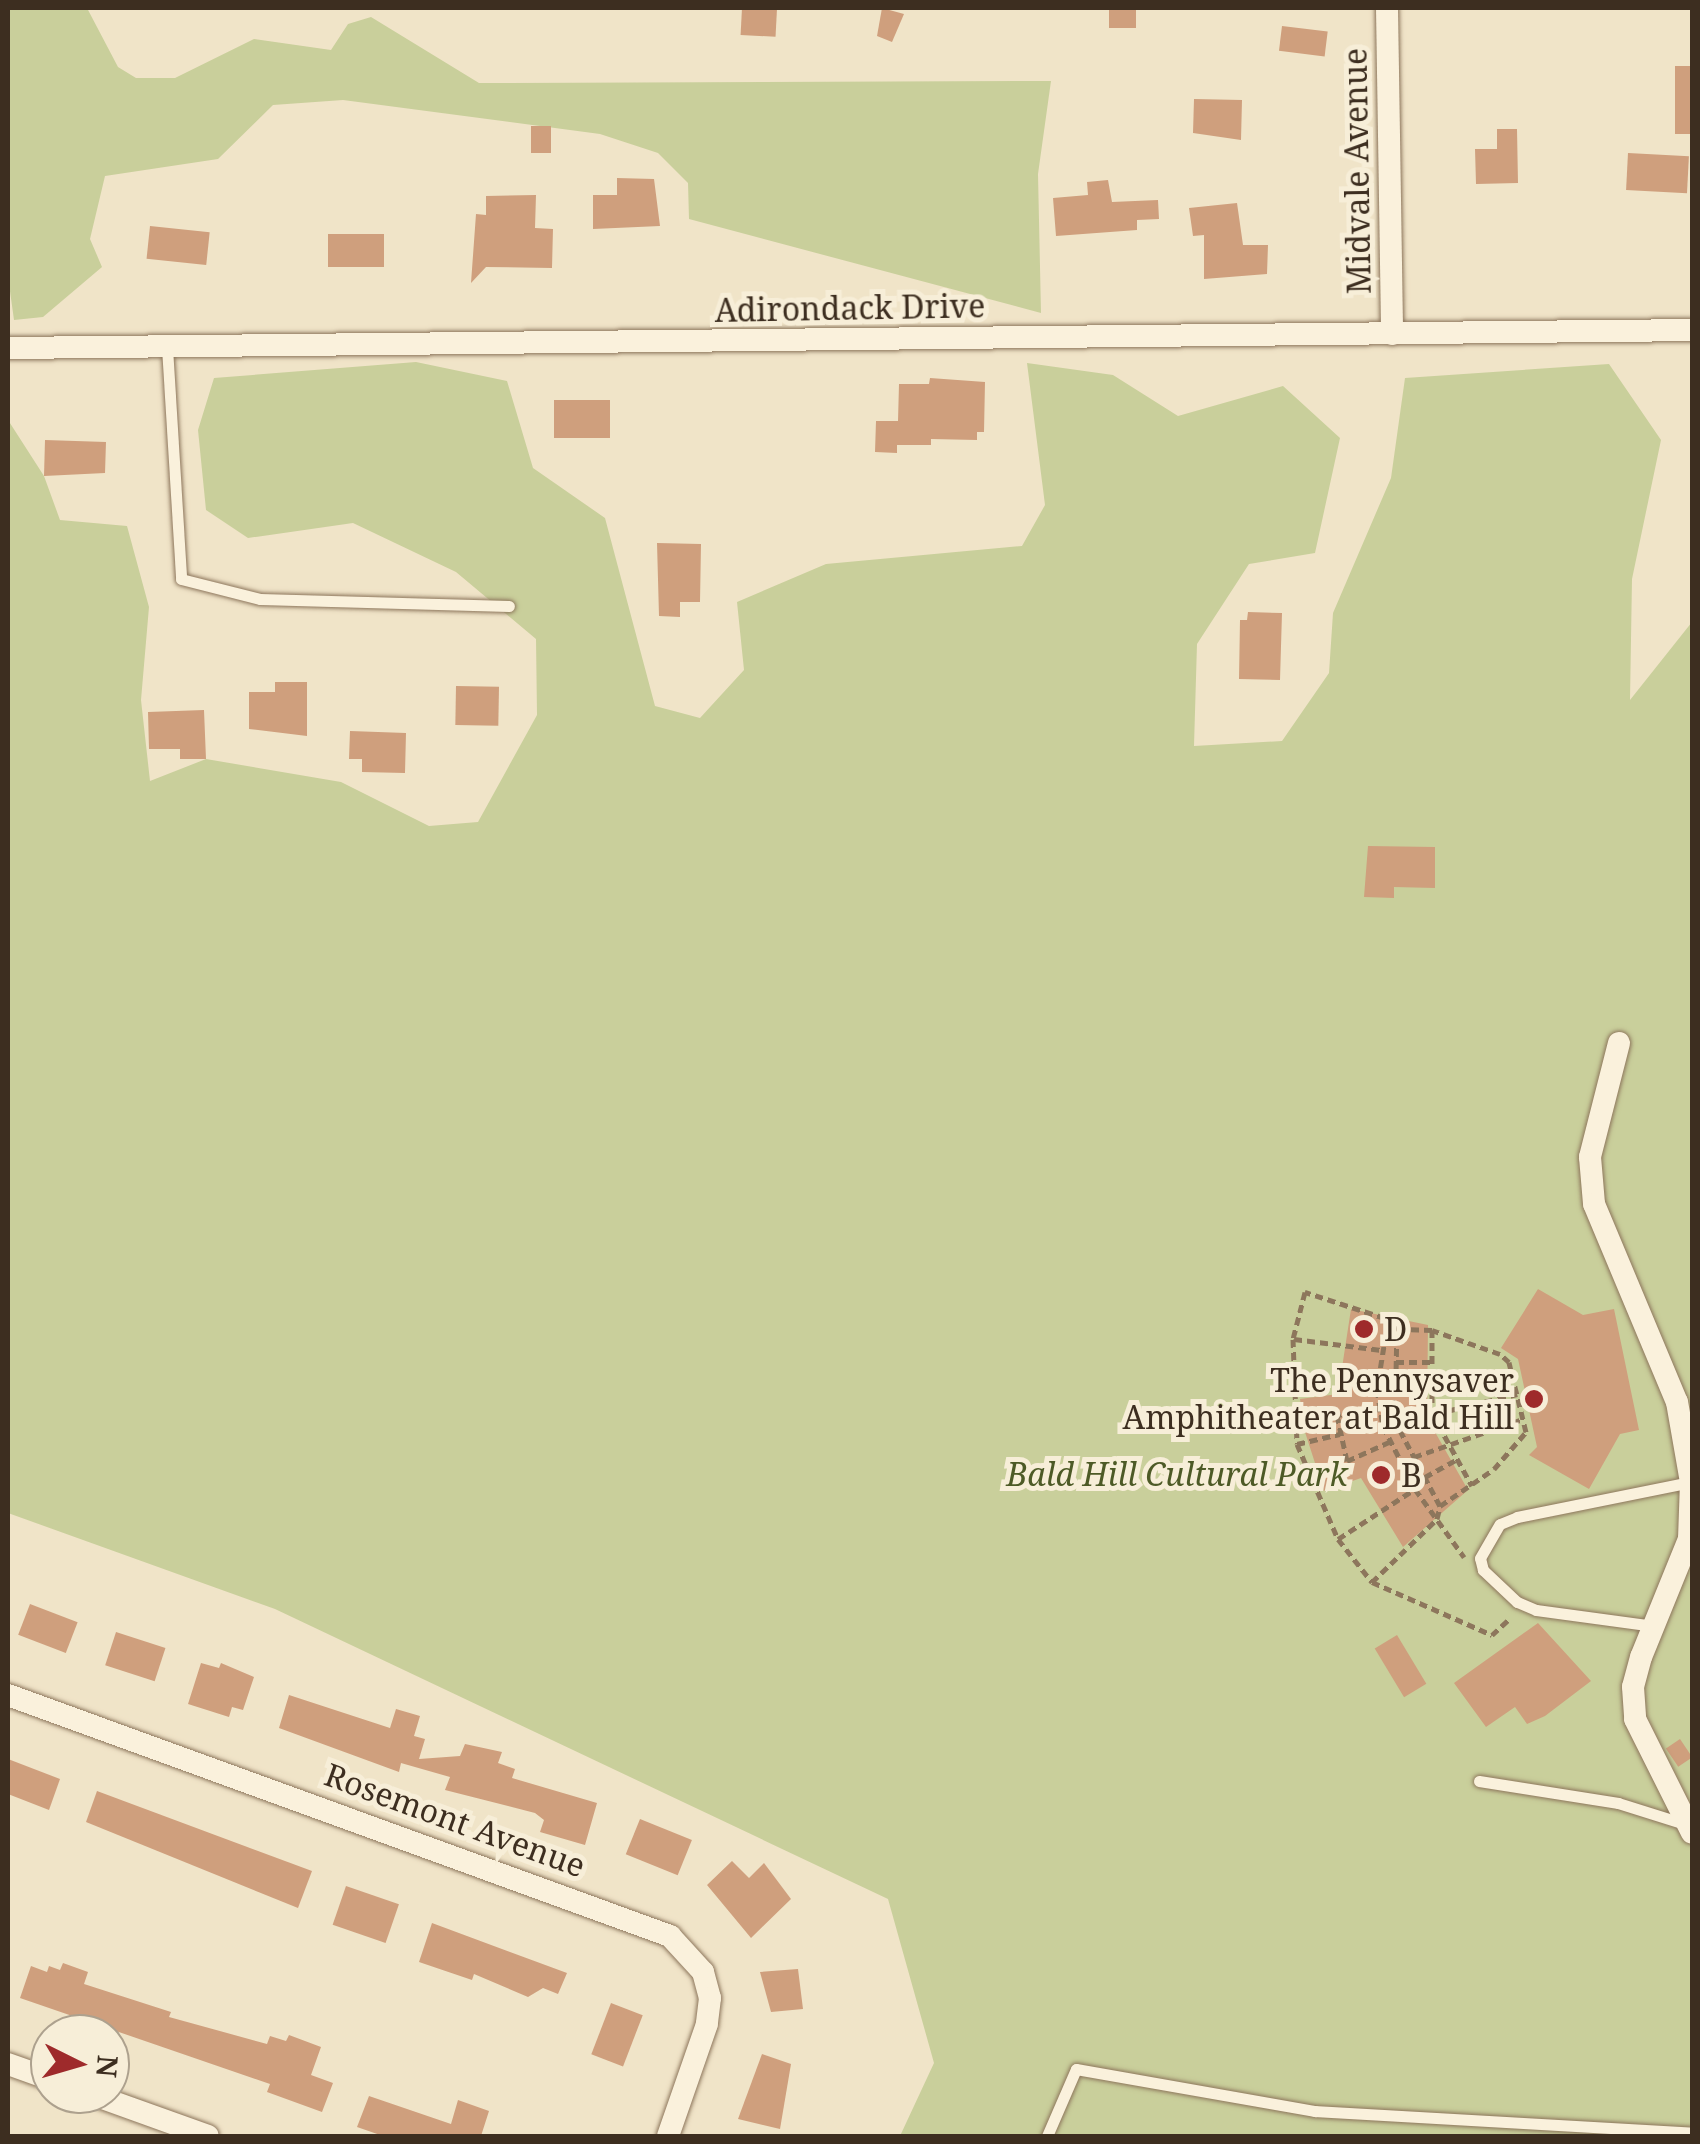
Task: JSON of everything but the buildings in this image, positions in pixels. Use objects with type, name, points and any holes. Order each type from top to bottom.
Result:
[{"type":"street","name":"Midvale Avenue","points":[[1387,8],[1392,334]]},
{"type":"street","name":"Adirondack Drive","points":[[8,348],[1692,330]]},
{"type":"street","points":[[1618,1043],[1590,1158],[1594,1204],[1677,1402],[1691,1482],[1689,1539],[1633,1687],[1636,1720],[1689,1829]]},
{"type":"street","name":"Rosemont Avenue","points":[[8,1695],[670,1936],[703,1972],[710,1998],[707,2024],[668,2136]]},
{"type":"street","points":[[130,2108],[208,2136]]},
{"type":"lane","points":[[167,347],[180,579],[260,599],[509,606]]},
{"type":"lane","points":[[1654,1626],[1526,1606],[1483,1570],[1480,1558],[1500,1524],[1518,1516],[1691,1482]]},
{"type":"lane","points":[[1479,1781],[1618,1802],[1689,1829]]},
{"type":"lane","points":[[1047,2136],[1076,2068],[1315,2111],[1692,2133]]},
{"type":"path","points":[[1440,1506],[1396,1421],[1397,1322],[1305,1292],[1293,1338],[1298,1444],[1338,1539],[1372,1582],[1492,1635],[1510,1621],[1501,1608]]},
{"type":"path","points":[[1388,1320],[1381,1350],[1383,1426],[1415,1489],[1468,1563]]},
{"type":"path","points":[[1372,1582],[1436,1519],[1440,1506],[1472,1486],[1526,1432],[1511,1371],[1500,1354],[1432,1330],[1396,1329]]},
{"type":"path","points":[[1432,1330],[1432,1413],[1472,1486]]},
{"type":"path","points":[[1293,1338],[1381,1350]]},
{"type":"path","points":[[1396,1362],[1432,1362]]},
{"type":"path","points":[[1396,1382],[1432,1384],[1511,1371]]},
{"type":"path","points":[[1383,1426],[1517,1394]]},
{"type":"path","points":[[1380,1409],[1337,1415],[1347,1461],[1391,1441]]},
{"type":"path","points":[[1414,1457],[1447,1440],[1522,1419]]},
{"type":"path","points":[[1298,1444],[1340,1434]]},
{"type":"path","points":[[1425,1477],[1458,1459]]},
{"type":"path","points":[[1338,1539],[1415,1489]]},
{"type":"green space","points":[[8,8],[87,8],[118,67],[136,78],[175,78],[254,39],[331,50],[348,24],[371,17],[479,83],[1051,81],[1038,174],[1041,313],[689,219],[688,183],[658,153],[600,134],[343,100],[273,105],[218,159],[105,176],[90,239],[102,267],[43,317],[14,320],[8,277]]},
{"type":"green space","name":"Bald Hill Cultural Park","points":[[416,362],[507,381],[533,468],[605,518],[655,706],[700,718],[744,670],[737,602],[826,564],[1022,546],[1045,505],[1027,363],[1113,375],[1178,416],[1283,386],[1340,438],[1315,553],[1249,564],[1197,644],[1194,746],[1282,741],[1329,673],[1333,613],[1391,478],[1405,378],[1609,364],[1661,440],[1632,579],[1630,700],[1692,622],[1692,2136],[900,2136],[934,2063],[888,1899],[275,1609],[8,1513],[8,420],[44,476],[60,520],[127,526],[149,607],[141,700],[150,781],[206,759],[341,782],[429,826],[478,822],[537,715],[536,639],[456,572],[353,523],[248,538],[206,510],[198,430],[214,378]]},
{"type":"place","name":"D","points":[[1364,1329]]},
{"type":"place","name":"The Pennysaver Amphitheater at Bald Hill","points":[[1534,1399]]},
{"type":"place","name":"B","points":[[1381,1475]]}]
